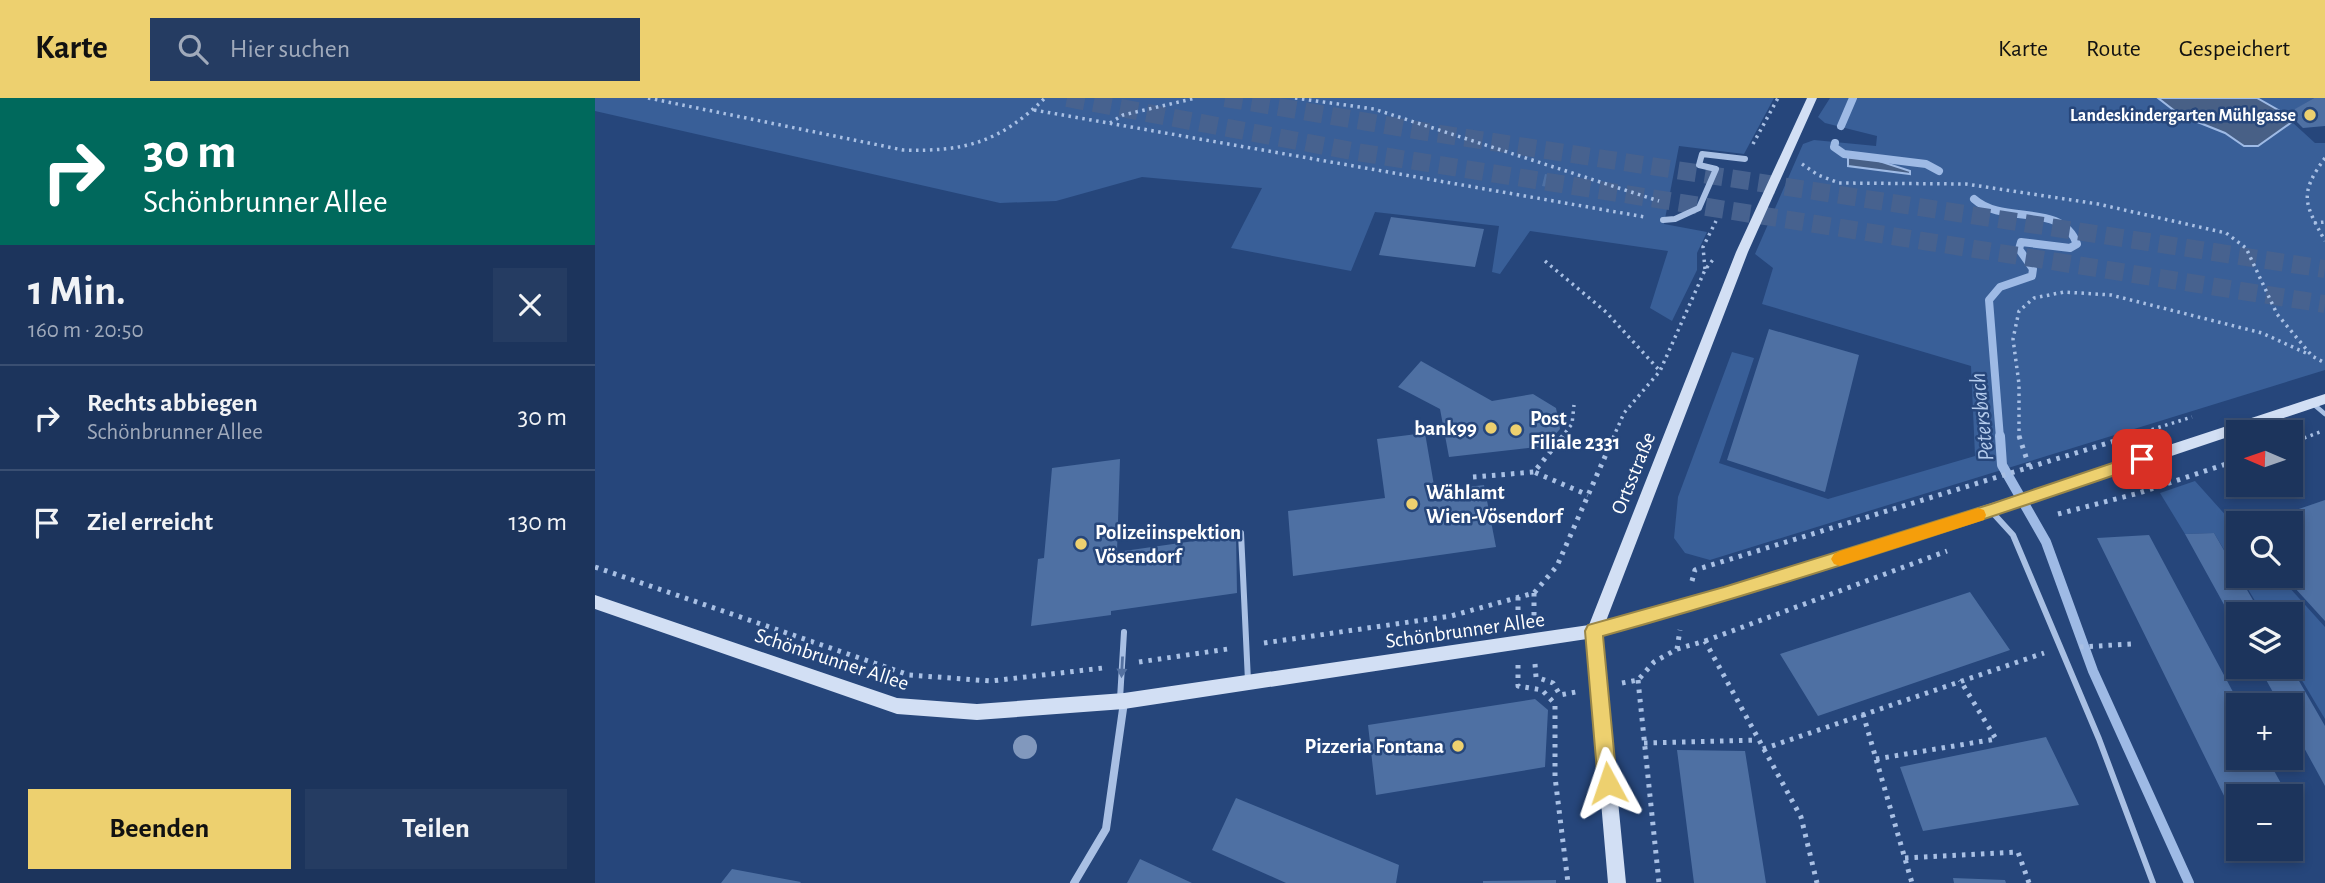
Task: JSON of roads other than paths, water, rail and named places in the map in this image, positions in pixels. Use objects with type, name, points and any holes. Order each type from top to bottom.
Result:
[{"type":"main road","name":"Ortsstraße","points":[[1617,883],[1594,631],[1742,252],[1812,98]]},
{"type":"main road","name":"Schönbrunner Allee","points":[[595,602],[897,706],[977,712],[1122,701],[1594,631],[1724,595],[2007,506],[2319,401]]},
{"type":"street","points":[[1663,220],[1675,219],[1699,208],[1716,169],[1699,165],[1702,154],[1745,159]]},
{"type":"street","points":[[1074,883],[1106,829],[1122,701]]},
{"type":"lane","points":[[2319,401],[2325,414]]},
{"type":"lane","points":[[1991,511],[2013,535],[2099,739],[2153,883]]},
{"type":"lane","points":[[1241,533],[1248,684]]},
{"type":"lane","points":[[1122,701],[1124,632]]},
{"type":"waterway","name":"Petersbach","points":[[1841,126],[1853,98]]},
{"type":"waterway","name":"Petersbach","points":[[1835,143],[1834,147],[1844,154],[1926,164],[1939,171]]},
{"type":"waterway","name":"Petersbach","points":[[1974,199],[1986,207],[2058,223],[2069,231],[2077,244],[2070,248],[2021,242],[2019,249],[2033,269],[2032,276],[2000,287],[1989,300],[2000,438]]},
{"type":"waterway","name":"Petersbach","points":[[2000,436],[2002,465],[2046,542],[2093,671],[2189,883]]},
{"type":"tunnel","points":[[1067,98],[1357,152],[2325,304]]},
{"type":"tunnel","points":[[1225,98],[1421,131],[2325,269]]},
{"type":"place","name":"Landeskindergarten Mühlgasse","points":[[2310,115]]},
{"type":"place","name":"bank99","points":[[1491,428]]},
{"type":"place","name":"Post Filiale 2331","points":[[1516,430]]},
{"type":"place","name":"Wählamt Wien-Vösendorf","points":[[1412,504]]},
{"type":"place","name":"Polizeiinspektion Vösendorf","points":[[1081,544]]},
{"type":"place","name":"Pizzeria Fontana","points":[[1458,746]]}]
